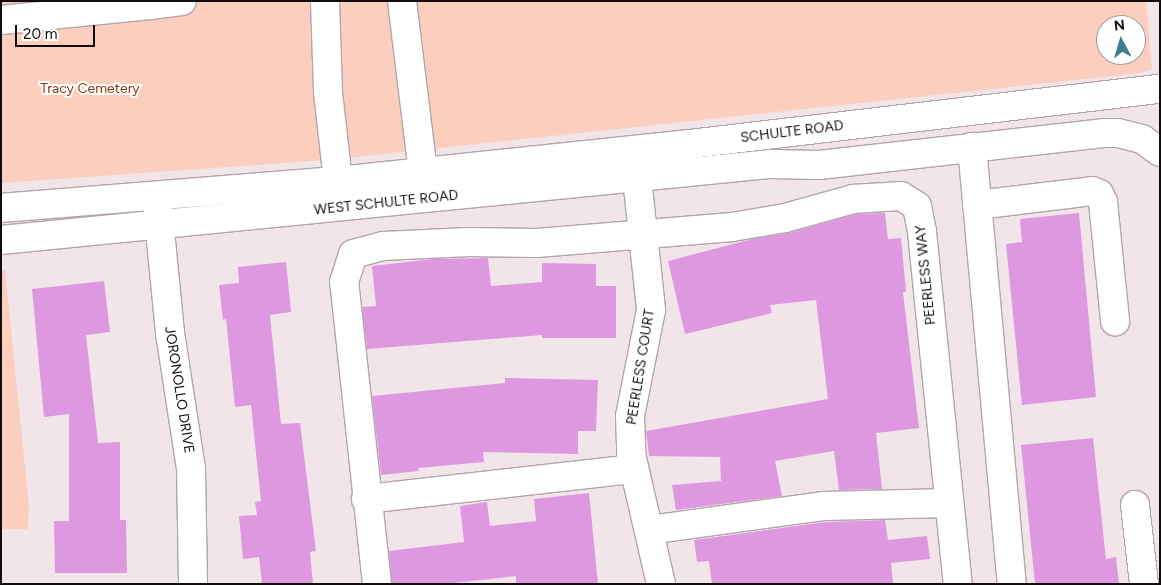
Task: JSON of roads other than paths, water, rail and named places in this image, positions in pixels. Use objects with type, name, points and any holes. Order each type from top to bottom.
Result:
[{"type":"main road","points":[[1,20],[182,1]]},
{"type":"main road","points":[[325,1],[328,92],[338,181]]},
{"type":"main road","points":[[402,1],[424,172]]},
{"type":"main road","name":"SCHULTE ROAD","points":[[424,172],[681,145],[1160,89]]},
{"type":"main road","name":"SCHULTE ROAD","points":[[771,164],[818,151],[1160,107]]},
{"type":"main road","points":[[771,164],[819,165],[972,147],[1118,133],[1142,139],[1160,152]]},
{"type":"main road","points":[[972,147],[1012,584]]},
{"type":"main road","name":"WEST SCHULTE ROAD","points":[[1,240],[771,164]]},
{"type":"main road","name":"WEST SCHULTE ROAD","points":[[1,208],[156,197],[424,172]]},
{"type":"main road","name":"PEERLESS COURT","points":[[637,178],[645,233],[651,310],[630,416],[630,454],[650,530],[661,584]]},
{"type":"main road","points":[[977,205],[1092,191],[1098,194],[1103,202],[1116,321]]},
{"type":"main road","name":"PEERLESS WAY","points":[[645,233],[732,227],[785,218],[853,199],[901,196],[917,206],[922,232],[949,503]]},
{"type":"main road","name":"JORONOLLO DRIVE","points":[[156,197],[170,333],[191,468],[193,584]]},
{"type":"main road","points":[[377,584],[366,499],[344,282],[353,254],[383,246],[468,242],[537,243],[645,233]]},
{"type":"main road","points":[[366,499],[633,469]]},
{"type":"main road","points":[[650,530],[824,506],[949,503],[958,584]]},
{"type":"main road","points":[[1135,505],[1144,584]]},
{"type":"park label","name":"Tracy Cemetery","points":[[90,89]]}]
